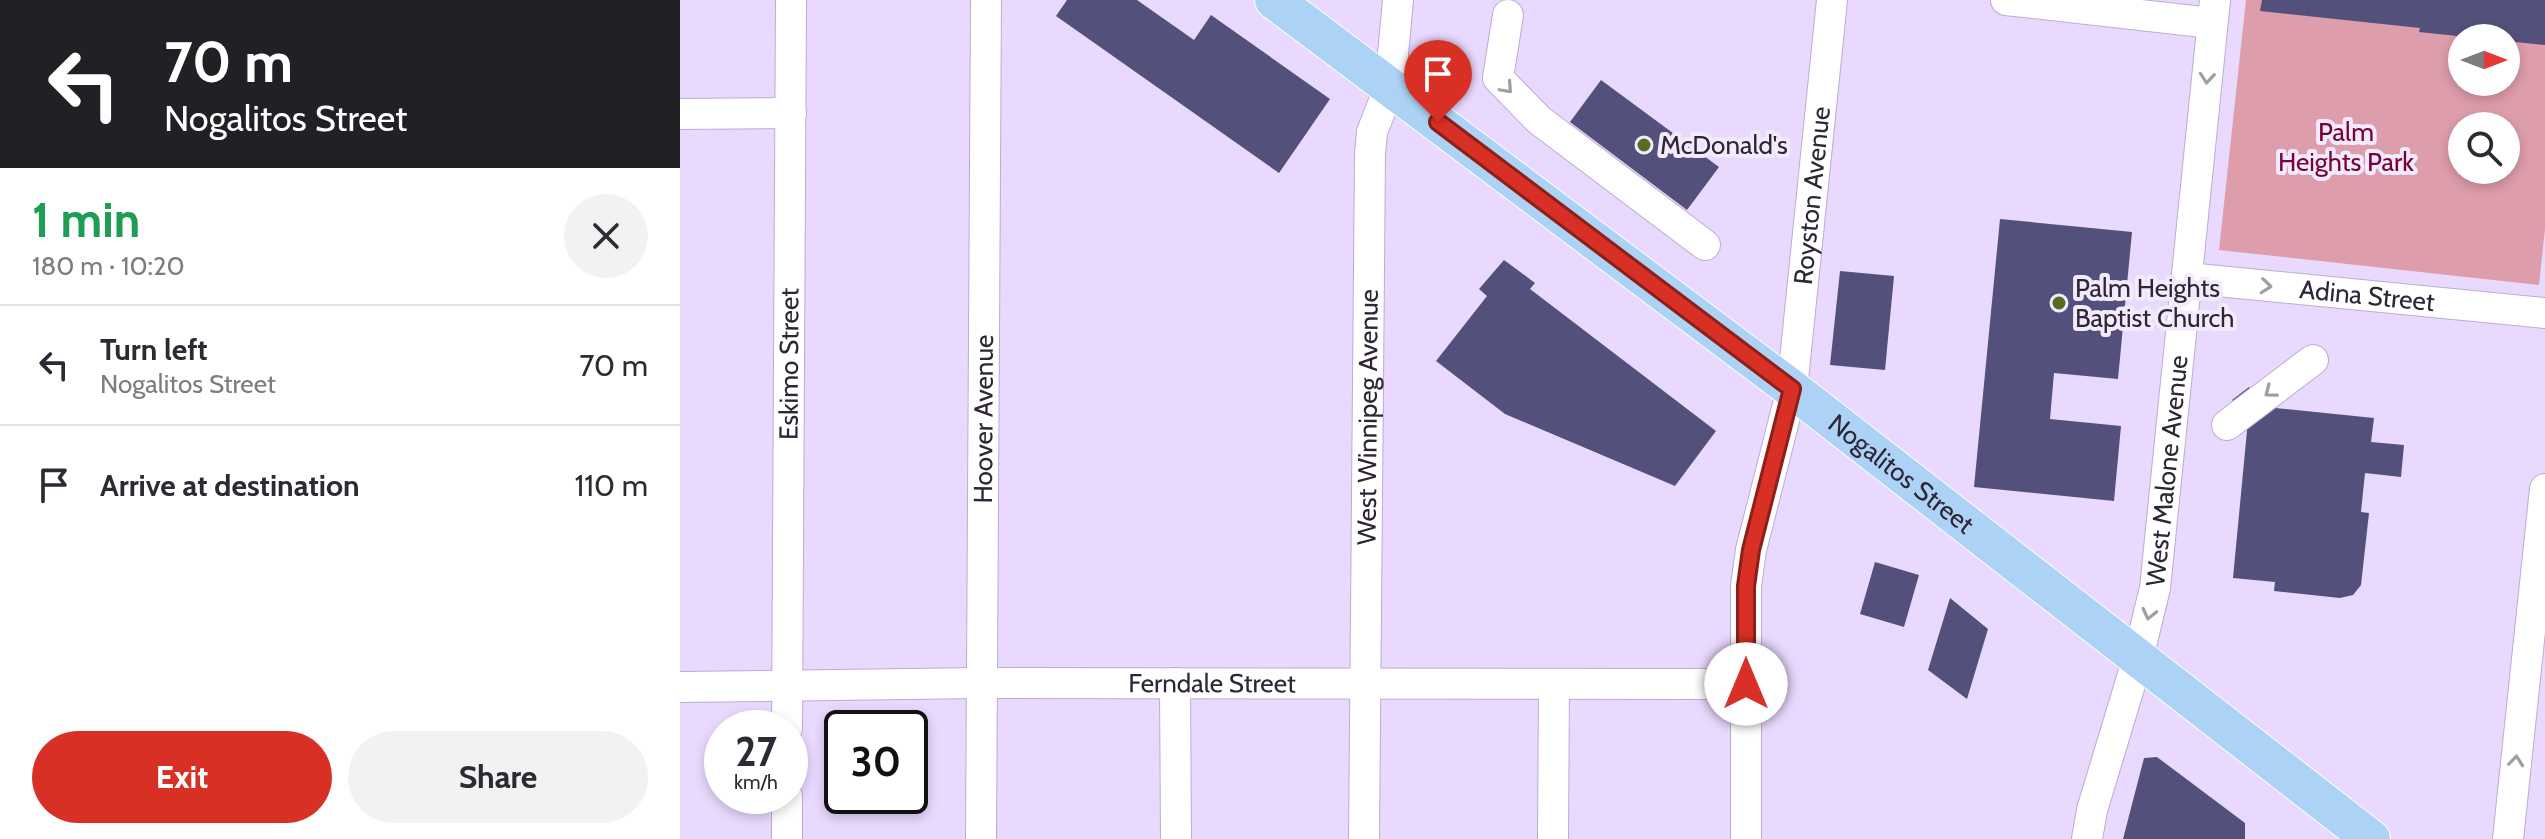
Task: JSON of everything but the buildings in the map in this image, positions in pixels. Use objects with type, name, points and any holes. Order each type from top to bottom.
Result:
[{"type":"main road","name":"Nogalitos Street","points":[[1274,0],[1792,389],[2371,839]]},
{"type":"street","name":"Eskimo Street","points":[[787,710],[791,0]]},
{"type":"street","name":"Hoover Avenue","points":[[981,839],[986,0]]},
{"type":"street","name":"West Winnipeg Avenue","points":[[1364,839],[1370,154],[1375,122],[1390,86],[1398,0]]},
{"type":"street","name":"Royston Avenue","points":[[1746,839],[1746,586],[1751,550],[1792,389],[1832,0]]},
{"type":"street","points":[[2006,0],[2214,12]]},
{"type":"street","name":"West Malone Avenue","points":[[2087,839],[2092,810],[2138,658],[2155,588],[2214,12]]},
{"type":"street","points":[[1508,15],[1498,78],[1539,120],[1705,245]]},
{"type":"street","points":[[680,114],[791,113]]},
{"type":"street","name":"Adina Street","points":[[2188,278],[2545,313]]},
{"type":"street","points":[[2227,425],[2313,360]]},
{"type":"street","points":[[2508,839],[2545,489]]},
{"type":"street","name":"Ferndale Street","points":[[680,687],[981,683],[1746,684]]},
{"type":"street","points":[[1175,683],[1176,839]]},
{"type":"street","points":[[1553,839],[1554,684]]},
{"type":"street","points":[[787,814],[787,839]]},
{"type":"green space","name":"Palm Heights Park","points":[[2246,0],[2545,0],[2545,229],[2539,285],[2219,250]]},
{"type":"place","name":"McDonald's","points":[[1644,145]]},
{"type":"place","name":"Palm Heights Baptist Church","points":[[2059,303]]},
{"type":"route","points":[[1438,122],[1792,389],[1751,550],[1746,586],[1746,684]]}]
